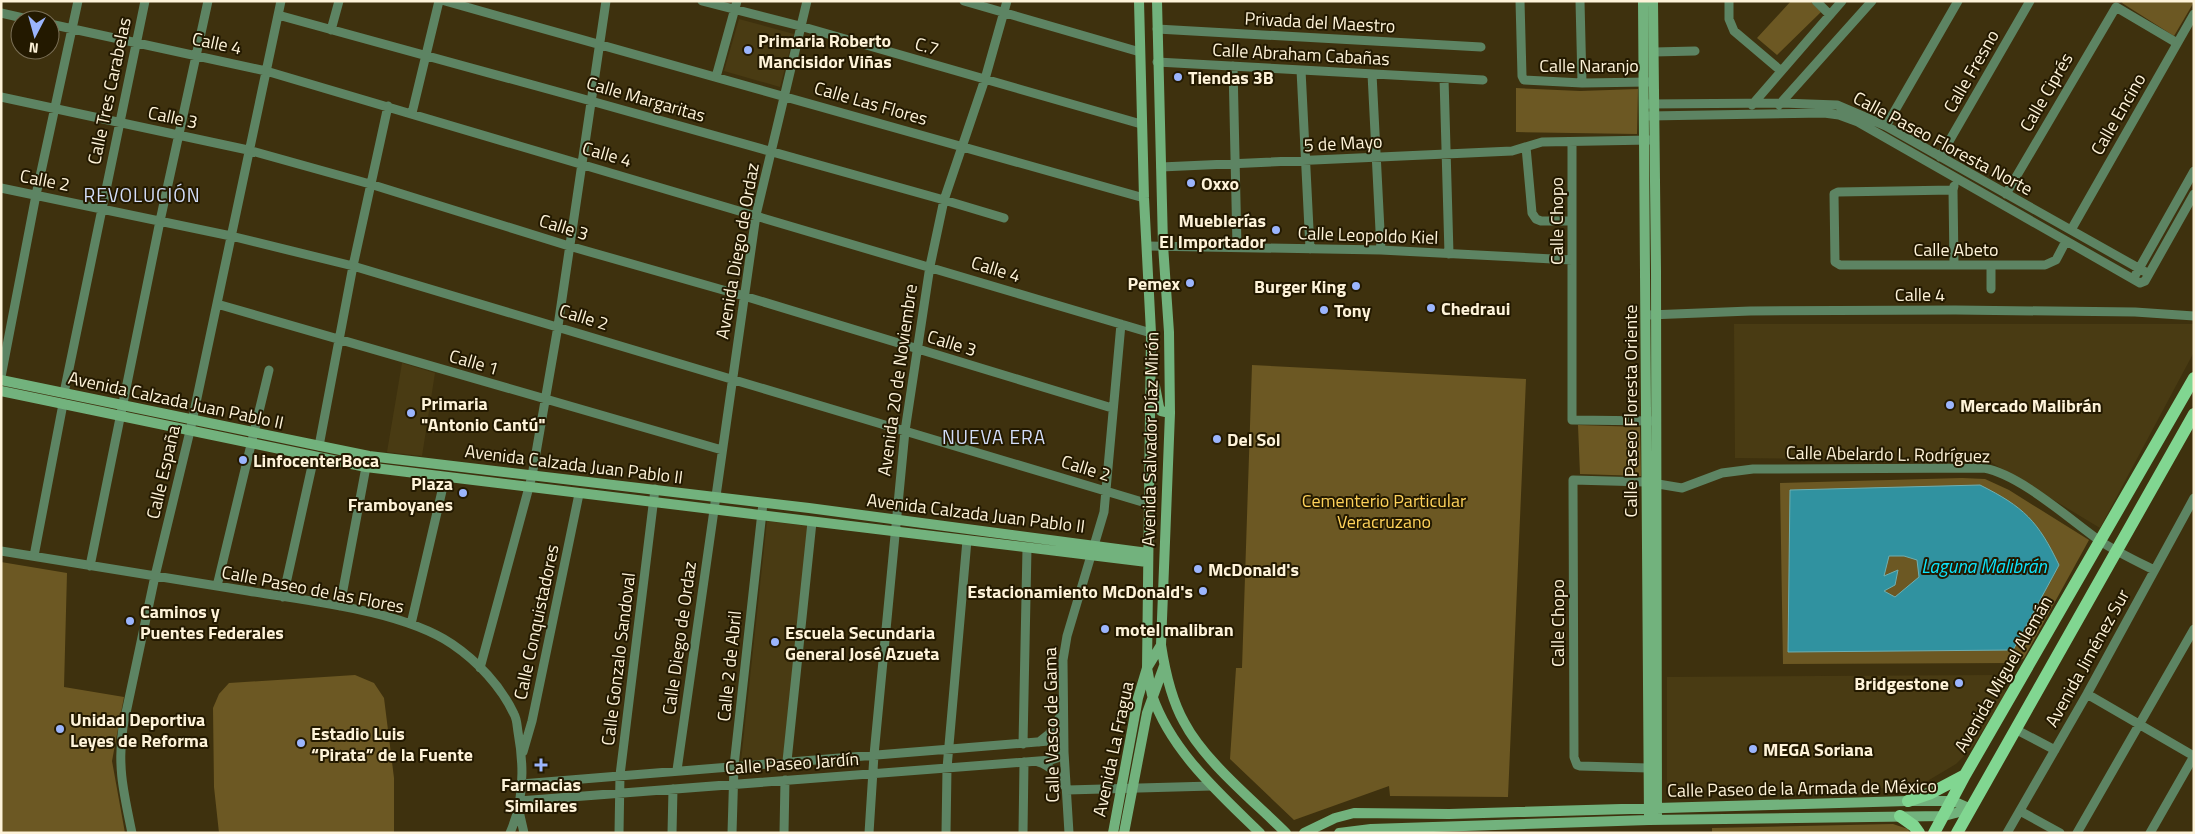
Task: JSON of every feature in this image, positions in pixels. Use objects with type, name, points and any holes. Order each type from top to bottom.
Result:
[{"type":"main road","name":"Avenida Salvador Díaz Mirón","points":[[1139,1],[1141,124],[1151,333],[1147,668],[1152,695],[1166,724],[1184,753],[1212,786],[1260,833]]},
{"type":"main road","name":"Avenida Salvador Díaz Mirón","points":[[1157,1],[1157,62],[1169,332],[1170,413],[1161,645],[1164,666],[1184,722],[1206,754],[1286,833]]},
{"type":"main road","name":"Calle Paseo Floresta Oriente","points":[[1643,1],[1649,82],[1652,420],[1648,768],[1653,807]]},
{"type":"main road","name":"Calle Paseo Floresta Oriente","points":[[1649,82],[1654,52],[1653,1]]},
{"type":"main road","name":"Avenida Miguel Alemán","points":[[1934,833],[2194,378]]},
{"type":"main road","name":"Avenida Calzada Juan Pablo II","points":[[1,379],[369,456],[896,519],[1147,558]]},
{"type":"main road","points":[[1151,382],[1156,387],[1158,407],[1161,411],[1170,413]]},
{"type":"main road","name":"Avenida Calzada Juan Pablo II","points":[[1,391],[366,467],[894,533],[1027,548],[1093,550]]},
{"type":"main road","name":"Avenida Miguel Alemán","points":[[1957,833],[2194,414]]},
{"type":"main road","name":"Calle Paseo Floresta Oriente","points":[[1651,483],[1653,820]]},
{"type":"main road","name":"Avenida La Fragua","points":[[1124,833],[1126,788],[1138,698],[1147,668],[1161,645]]},
{"type":"main road","name":"Avenida La Fragua","points":[[1112,833],[1152,695],[1164,666]]},
{"type":"main road","points":[[1908,801],[1931,793],[1965,776]]},
{"type":"main road","name":"Calle Paseo de la Armada de México","points":[[1304,833],[1335,818],[1354,813],[1449,814],[1952,800],[1971,809]]},
{"type":"main road","points":[[1756,805],[1756,818]]},
{"type":"main road","points":[[1707,806],[1708,819]]},
{"type":"main road","name":"Calle Paseo de la Armada de México","points":[[1339,833],[1437,827],[1653,820],[1944,816],[1971,809]]},
{"type":"main road","points":[[1370,831],[1374,813]]},
{"type":"main road","points":[[1900,816],[1914,826],[1919,833]]},
{"type":"main road","points":[[1424,833],[1437,827]]},
{"type":"street","points":[[1,379],[36,195],[78,1]]},
{"type":"street","name":"Calle Tres Carabelas","points":[[64,393],[145,1]]},
{"type":"street","points":[[90,566],[160,221],[208,1]]},
{"type":"street","name":"Calle España","points":[[132,833],[120,771],[120,751],[156,576],[190,431],[280,1]]},
{"type":"street","points":[[330,30],[339,1]]},
{"type":"street","points":[[412,113],[438,1]]},
{"type":"street","name":"Calle Las Flores","points":[[445,1],[1144,198]]},
{"type":"street","points":[[480,668],[532,476],[558,326],[606,1]]},
{"type":"street","name":"C.7","points":[[702,1],[736,6],[1141,124]]},
{"type":"street","name":"Avenida Diego de Ordaz","points":[[713,510],[756,215],[783,95],[807,1]]},
{"type":"street","points":[[964,1],[1140,52]]},
{"type":"street","name":"Avenida 20 de Noviembre","points":[[869,833],[874,755],[905,430],[930,266],[944,200],[985,79],[1007,1]]},
{"type":"street","name":"Calle Naranjo","points":[[1520,1],[1522,76],[1524,80],[1582,83],[1649,82]]},
{"type":"street","points":[[1580,1],[1582,83]]},
{"type":"street","points":[[1728,1],[1730,26],[1780,70]]},
{"type":"street","points":[[1816,1],[1830,15]]},
{"type":"street","points":[[1744,113],[1842,1]]},
{"type":"street","points":[[1886,126],[1958,1]]},
{"type":"street","name":"Calle Fresno","points":[[1940,157],[2030,1]]},
{"type":"street","points":[[1772,113],[1871,2]]},
{"type":"street","points":[[716,77],[736,6]]},
{"type":"street","name":"Calle Ciprés","points":[[2006,194],[2116,7],[2177,43]]},
{"type":"street","name":"Calle Encino","points":[[2071,230],[2194,14]]},
{"type":"street","name":"Calle Margaritas","points":[[278,15],[1004,218]]},
{"type":"street","name":"Calle 4","points":[[60,26],[266,71],[930,266],[1151,333]]},
{"type":"street","name":"Privada del Maestro","points":[[1157,30],[1480,46]]},
{"type":"street","points":[[1654,52],[1695,51]]},
{"type":"street","name":"Calle Abraham Cabañas","points":[[1157,62],[1483,80]]},
{"type":"street","points":[[1233,66],[1237,247]]},
{"type":"street","points":[[1301,70],[1310,249]]},
{"type":"street","points":[[1372,74],[1381,250]]},
{"type":"street","points":[[1444,78],[1449,254]]},
{"type":"street","name":"Calle 3","points":[[1,97],[248,150],[370,184],[569,246],[744,296],[1112,408]]},
{"type":"street","name":"Calle Paseo Floresta Norte","points":[[1649,104],[1782,103],[1836,105],[1886,126],[2149,274],[2143,283],[2133,279],[1858,122],[1839,115],[1744,113],[1649,116]]},
{"type":"street","points":[[319,446],[353,266],[388,106]]},
{"type":"street","name":"5 de Mayo","points":[[1161,167],[1512,150],[1526,148],[1537,142],[1649,140]]},
{"type":"street","name":"Calle Chopo","points":[[1572,142],[1572,420],[1652,420]]},
{"type":"street","points":[[1526,148],[1532,213],[1536,219],[1541,221],[1572,221]]},
{"type":"street","points":[[1954,265],[1952,190],[1963,170]]},
{"type":"street","points":[[2133,279],[2194,171]]},
{"type":"street","name":"Calle 2","points":[[1,188],[231,236],[353,266],[1150,504]]},
{"type":"street","name":"Calle Abeto","points":[[1952,190],[1838,192],[1834,194],[1834,262],[1840,265],[2045,265],[2052,263],[2066,241]]},
{"type":"street","points":[[2149,274],[2194,194]]},
{"type":"street","name":"Calle Leopoldo Kiel","points":[[1146,246],[1381,250],[1572,260]]},
{"type":"street","points":[[1991,289],[1992,265]]},
{"type":"street","name":"Calle 1","points":[[217,304],[722,450]]},
{"type":"street","name":"Calle 4","points":[[1651,315],[1750,311],[1955,310],[2135,312],[2194,316]]},
{"type":"street","name":"Calle Vasco de Gama","points":[[1069,833],[1064,750],[1063,660],[1067,636],[1104,512],[1121,324]]},
{"type":"street","points":[[217,586],[269,370]]},
{"type":"street","points":[[34,556],[63,404]]},
{"type":"street","points":[[283,597],[314,457]]},
{"type":"street","points":[[340,606],[366,467]]},
{"type":"street","name":"Calle Abelardo L. Rodríguez","points":[[1573,480],[1651,483],[1682,488],[1722,473],[1753,469],[1984,468],[2006,475],[2060,510],[2101,541],[2154,570]]},
{"type":"street","points":[[411,624],[444,478]]},
{"type":"street","name":"Calle Chopo","points":[[1573,480],[1574,757],[1577,764],[1648,768]]},
{"type":"street","name":"Calle Gonzalo Sandoval","points":[[619,833],[620,775],[655,489]]},
{"type":"street","name":"Calle Conquistadores","points":[[522,754],[532,721],[579,494]]},
{"type":"street","name":"Avenida Jiménez Sur","points":[[2006,833],[2087,694],[2194,498]]},
{"type":"street","name":"Calle 2 de Abril","points":[[732,833],[734,766],[762,503]]},
{"type":"street","name":"Calle Diego de Ordaz","points":[[677,770],[713,510]]},
{"type":"street","points":[[787,761],[812,522]]},
{"type":"street","points":[[946,833],[946,768],[968,540]]},
{"type":"street","points":[[1024,744],[1027,548]]},
{"type":"street","name":"Calle Paseo de las Flores","points":[[1,551],[340,606],[411,624],[452,644],[480,668],[500,690],[515,715],[522,754],[519,804]]},
{"type":"street","points":[[2077,833],[2194,629]]},
{"type":"street","points":[[2087,694],[2194,756],[2150,833]]},
{"type":"street","points":[[1040,742],[1054,728],[1065,710]]},
{"type":"street","points":[[2015,729],[2055,750]]},
{"type":"street","name":"Calle Paseo Jardín","points":[[519,804],[620,792],[1035,761],[1057,758],[1064,750],[1056,742],[1040,742],[521,784]]},
{"type":"street","points":[[1035,761],[1047,765],[1067,790],[1212,786]]},
{"type":"street","points":[[1023,833],[1024,762]]},
{"type":"street","points":[[784,833],[785,780]]},
{"type":"street","points":[[672,833],[673,789]]},
{"type":"street","points":[[510,833],[519,804]]},
{"type":"street","points":[[519,804],[524,833]]},
{"type":"street","points":[[2020,811],[2060,833]]},
{"type":"shaded area","points":[[739,19],[794,34],[780,87],[724,71]]},
{"type":"shaded area","name":"Mercado Malibrán","points":[[1734,324],[2194,324],[2194,352],[2100,528],[1989,461],[1735,458]]},
{"type":"shaded area","name":"Primaria \"Antonio Cantú\"","points":[[402,363],[435,373],[422,456],[387,452]]},
{"type":"shaded area","name":"Escuela Secundaria General José Azueta","points":[[767,521],[808,526],[783,759],[741,761]]},
{"type":"shaded area","points":[[1992,675],[2002,682],[2006,693],[1972,748],[1956,764],[1924,783],[1902,788],[1667,791],[1667,677]]},
{"type":"green space","points":[[1791,1],[1810,1],[1821,12],[1777,55],[1757,38]]},
{"type":"green space","points":[[2123,1],[2194,2],[2174,36],[2122,3]]},
{"type":"green space","points":[[1516,88],[1580,91],[1638,89],[1637,134],[1516,132]]},
{"type":"green space","name":"Cementerio Particular Veracruzano","points":[[1252,365],[1526,379],[1508,797],[1390,796],[1389,786],[1294,820],[1230,759],[1236,668],[1242,668]]},
{"type":"green space","points":[[1578,425],[1640,427],[1641,476],[1580,474]]},
{"type":"green space","name":"Laguna Malibrán","points":[[1985,479],[2009,490],[2089,540],[2024,658],[2015,663],[1783,664],[1780,483]]},
{"type":"green space","name":"Unidad Deportiva Leyes de Reforma","points":[[1,562],[67,573],[64,687],[124,697],[112,761],[125,833],[1,833]]},
{"type":"green space","name":"Estadio Luis “Pirata” de la Fuente","points":[[355,675],[374,683],[384,698],[394,778],[394,833],[219,833],[214,787],[213,708],[219,694],[229,683]]},
{"type":"green space","points":[[1893,824],[1908,829],[1910,833],[1712,833],[1712,828]]},
{"type":"water","name":"Laguna Malibrán","points":[[1980,485],[2019,508],[2028,517],[2044,537],[2059,565],[2013,650],[1788,652],[1790,490]],"holes":[[[1889,556],[1904,556],[1917,560],[1919,577],[1895,597],[1884,591],[1895,585],[1898,570],[1884,576]]]},
{"type":"place","name":"Primaria Roberto Mancisidor Viñas","points":[[748,50]]},
{"type":"place","name":"Tiendas 3B","points":[[1178,77]]},
{"type":"place","name":"Oxxo","points":[[1191,183]]},
{"type":"place","name":"Mueblerías El Importador","points":[[1276,230]]},
{"type":"place","name":"Pemex","points":[[1190,283]]},
{"type":"place","name":"Burger King","points":[[1356,286]]},
{"type":"place","name":"Chedraui","points":[[1431,308]]},
{"type":"place","name":"Tony","points":[[1324,310]]},
{"type":"place","name":"Mercado Malibrán","points":[[1950,405]]},
{"type":"place","name":"Primaria \"Antonio Cantú\"","points":[[411,413]]},
{"type":"place","name":"Del Sol","points":[[1217,439]]},
{"type":"place","name":"LinfocenterBoca","points":[[243,460]]},
{"type":"place","name":"Plaza Framboyanes","points":[[463,493]]},
{"type":"place","name":"McDonald's","points":[[1198,569]]},
{"type":"place","name":"Estacionamiento McDonald's","points":[[1203,591]]},
{"type":"place","name":"Caminos y Puentes Federales","points":[[130,621]]},
{"type":"place","name":"motel malibran","points":[[1105,629]]},
{"type":"place","name":"Escuela Secundaria General José Azueta","points":[[775,642]]},
{"type":"place","name":"Bridgestone","points":[[1959,683]]},
{"type":"place","name":"Unidad Deportiva Leyes de Reforma","points":[[60,729]]},
{"type":"place","name":"Estadio Luis “Pirata” de la Fuente","points":[[301,743]]},
{"type":"place","name":"MEGA Soriana","points":[[1753,749]]},
{"type":"place","name":"Farmacias Similares","points":[[541,765]]},
{"type":"district","name":"REVOLUCIÓN","points":[[142,194]]},
{"type":"district","name":"NUEVA ERA","points":[[994,436]]}]
